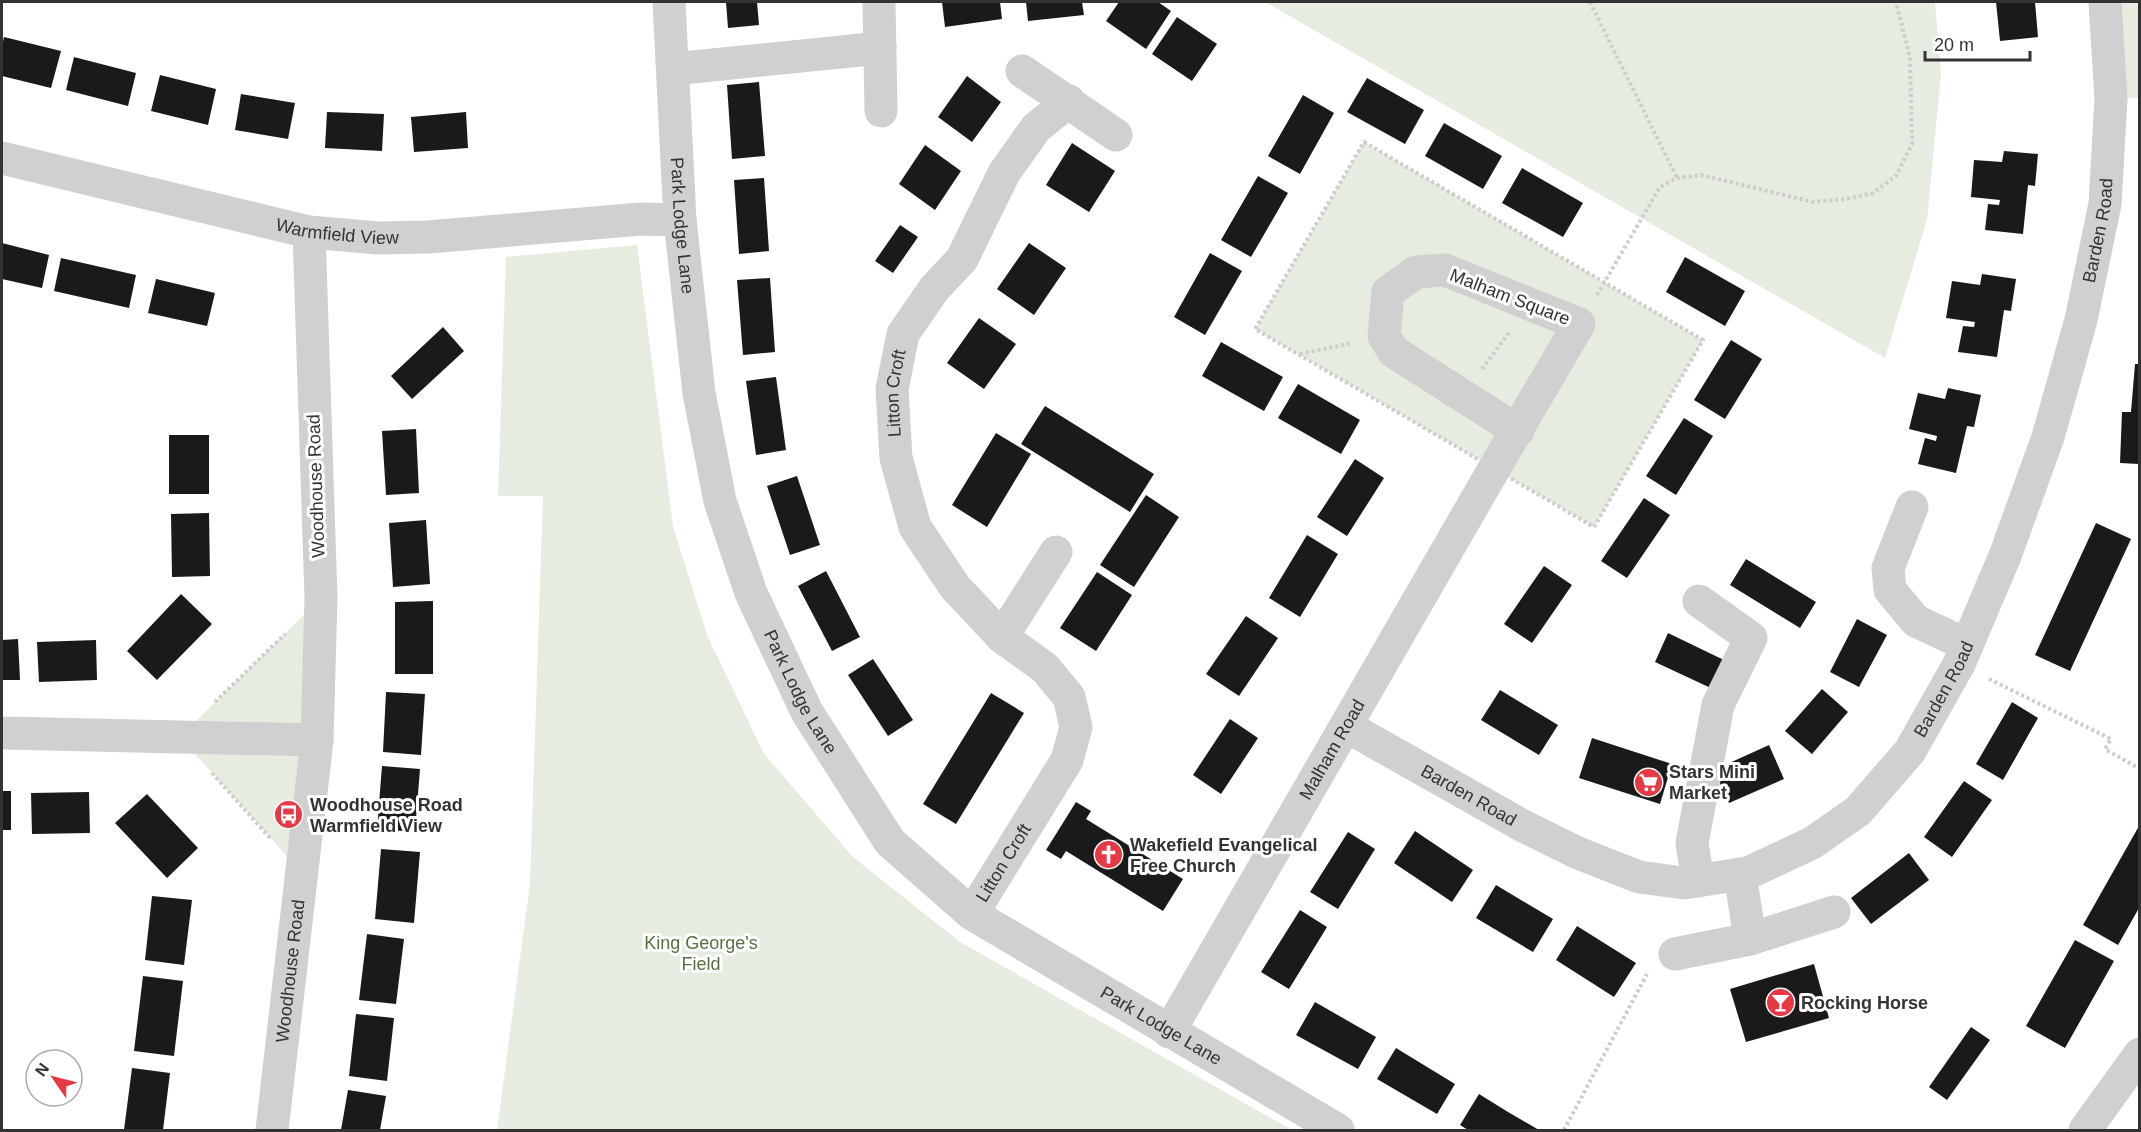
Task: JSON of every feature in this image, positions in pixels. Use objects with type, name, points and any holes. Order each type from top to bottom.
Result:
[{"type":"street","name":"Park Lodge Lane","points":[[669,2],[681,220],[699,393],[720,501],[751,593],[807,712],[890,842],[972,914],[1338,1131]]},
{"type":"street","points":[[879,2],[881,111]]},
{"type":"street","name":"Barden Road","points":[[1346,726],[1523,826],[1578,853],[1639,877],[1684,883],[1748,873],[1812,843],[1858,811],[1910,751],[1963,655],[2005,556],[2048,437],[2081,320],[2105,204],[2111,99],[2105,2]]},
{"type":"street","points":[[673,69],[880,48]]},
{"type":"street","points":[[1022,71],[1116,135]]},
{"type":"street","name":"Litton Croft","points":[[972,914],[1067,760],[1076,727],[1069,697],[1046,668],[1002,638],[955,587],[915,528],[896,458],[892,389],[903,334],[934,289],[962,259],[1004,173],[1036,128],[1069,101]]},
{"type":"street","name":"Warmfield View","points":[[2,158],[309,232],[378,238],[428,237],[641,219],[681,220]]},
{"type":"street","name":"Woodhouse Road","points":[[273,1131],[317,740],[321,598],[309,232]]},
{"type":"street","name":"Malham Square","points":[[1384,336],[1388,292],[1416,273],[1445,270],[1579,324],[1494,469]]},
{"type":"street","points":[[1384,336],[1394,352],[1518,431]]},
{"type":"street","name":"Malham Road","points":[[1169,1032],[1494,469]]},
{"type":"street","points":[[1912,507],[1888,568],[1890,590],[1916,621],[1963,655]]},
{"type":"street","points":[[1002,638],[1056,552]]},
{"type":"street","points":[[1698,881],[1692,843],[1718,705],[1752,638],[1700,601]]},
{"type":"street","points":[[5,733],[317,740]]},
{"type":"street","points":[[1740,874],[1750,939]]},
{"type":"street","points":[[1662,961],[1750,939],[1834,912]]},
{"type":"street","points":[[2085,1131],[2139,1054]]},
{"type":"path","points":[[1590,2],[1677,178]]},
{"type":"path","points":[[1579,324],[1660,187],[1677,178],[1701,175],[1813,202],[1846,199],[1873,193],[1896,176],[1912,144],[1910,58],[1896,2]]},
{"type":"path","points":[[1365,142],[1604,282],[1703,340],[1593,527],[1255,328],[1365,142]]},
{"type":"path","points":[[1462,396],[1530,304]]},
{"type":"path","points":[[1299,355],[1384,336]]},
{"type":"path","points":[[1963,655],[2111,739],[2104,749],[2139,769]]},
{"type":"path","points":[[1564,1131],[1662,961]]},
{"type":"green space","points":[[1265,2],[1935,2],[1941,74],[1927,220],[1885,358]]},
{"type":"green space","points":[[2105,2],[2139,2],[2139,98],[2111,99]]},
{"type":"green space","points":[[1364,142],[1703,340],[1594,527],[1255,329]]},
{"type":"green space","name":"King George's Field","points":[[637,245],[673,526],[707,635],[764,754],[853,857],[960,942],[1292,1130],[497,1130],[530,884],[543,496],[498,496],[506,257]]},
{"type":"green space","points":[[321,598],[302,873],[180,737]]},
{"type":"building","points":[[726,2],[757,2],[759,25],[728,28]]},
{"type":"building","points":[[942,2],[1000,2],[1002,19],[945,27]]},
{"type":"building","points":[[1026,2],[1082,2],[1084,15],[1028,21]]},
{"type":"building","points":[[1119,2],[1158,2],[1171,11],[1146,49],[1106,21]]},
{"type":"building","points":[[1996,2],[2035,2],[2038,37],[2000,41]]},
{"type":"building","points":[[1177,17],[1217,44],[1192,81],[1152,54]]},
{"type":"building","points":[[4,37],[61,51],[51,88],[2,76]]},
{"type":"building","points":[[74,57],[136,73],[128,106],[66,90]]},
{"type":"building","points":[[160,75],[216,89],[208,125],[151,111]]},
{"type":"building","points":[[967,76],[1001,102],[972,142],[938,117]]},
{"type":"building","points":[[1367,78],[1424,110],[1405,144],[1347,112]]},
{"type":"building","points":[[759,82],[765,156],[732,159],[727,85]]},
{"type":"building","points":[[241,94],[295,103],[288,139],[235,130]]},
{"type":"building","points":[[1303,95],[1334,113],[1300,174],[1268,156]]},
{"type":"building","points":[[327,112],[384,114],[382,151],[325,148]]},
{"type":"building","points":[[466,112],[468,148],[414,152],[411,117]]},
{"type":"building","points":[[1444,123],[1502,156],[1483,189],[1425,156]]},
{"type":"building","points":[[1072,143],[1115,171],[1089,212],[1046,185]]},
{"type":"building","points":[[925,145],[961,171],[935,210],[899,184]]},
{"type":"building","points":[[2004,151],[2038,154],[2035,186],[2028,185],[2023,234],[1985,230],[1988,204],[1999,205],[2000,200],[1971,197],[1974,160],[2002,162]]},
{"type":"building","points":[[1522,168],[1583,203],[1563,237],[1502,203]]},
{"type":"building","points":[[1258,176],[1288,193],[1251,257],[1221,240]]},
{"type":"building","points":[[764,178],[769,251],[739,254],[734,180]]},
{"type":"building","points":[[900,225],[918,237],[893,273],[875,261]]},
{"type":"building","points":[[2,243],[49,255],[42,288],[2,279]]},
{"type":"building","points":[[1029,243],[1066,268],[1034,315],[997,289]]},
{"type":"building","points":[[1210,253],[1242,271],[1205,335],[1174,317]]},
{"type":"building","points":[[1685,257],[1745,291],[1725,326],[1666,292]]},
{"type":"building","points":[[61,258],[136,275],[129,308],[54,291]]},
{"type":"building","points":[[1982,274],[2016,279],[2011,311],[2004,310],[1997,357],[1958,352],[1963,326],[1974,327],[1975,322],[1946,318],[1952,281],[1980,285]]},
{"type":"building","points":[[770,278],[775,352],[743,355],[737,280]]},
{"type":"building","points":[[156,279],[215,293],[207,326],[148,313]]},
{"type":"building","points":[[979,318],[1016,344],[984,389],[947,363]]},
{"type":"building","points":[[443,327],[464,351],[412,399],[391,376]]},
{"type":"building","points":[[1731,340],[1762,359],[1725,419],[1694,400]]},
{"type":"building","points":[[1221,342],[1283,377],[1264,411],[1202,376]]},
{"type":"building","points":[[2135,364],[2139,364],[2139,464],[2120,463],[2122,412],[2131,412]]},
{"type":"building","points":[[776,377],[786,450],[756,455],[746,381]]},
{"type":"building","points":[[1298,384],[1360,420],[1341,454],[1278,418]]},
{"type":"building","points":[[1948,388],[1981,395],[1974,427],[1967,426],[1956,473],[1918,464],[1925,438],[1936,441],[1937,436],[1909,429],[1918,393],[1945,399]]},
{"type":"building","points":[[1045,406],[1154,474],[1130,512],[1021,444]]},
{"type":"building","points":[[1684,418],[1713,436],[1676,495],[1646,476]]},
{"type":"building","points":[[416,429],[419,493],[386,495],[382,431]]},
{"type":"building","points":[[996,433],[1031,454],[987,527],[952,505]]},
{"type":"building","points":[[169,435],[209,435],[209,494],[169,494]]},
{"type":"building","points":[[1355,459],[1384,478],[1347,536],[1317,517]]},
{"type":"building","points":[[797,476],[820,545],[790,555],[767,486]]},
{"type":"building","points":[[1146,495],[1179,517],[1134,587],[1100,565]]},
{"type":"building","points":[[1644,498],[1670,515],[1627,578],[1601,561]]},
{"type":"building","points":[[209,513],[210,576],[172,577],[171,514]]},
{"type":"building","points":[[426,520],[430,584],[393,587],[389,523]]},
{"type":"building","points":[[2096,523],[2131,539],[2070,671],[2035,655]]},
{"type":"building","points":[[1307,535],[1338,554],[1300,617],[1269,598]]},
{"type":"building","points":[[1746,559],[1816,602],[1800,628],[1730,585]]},
{"type":"building","points":[[1544,566],[1572,585],[1532,643],[1504,624]]},
{"type":"building","points":[[826,571],[860,637],[832,651],[798,586]]},
{"type":"building","points":[[1097,572],[1132,595],[1096,651],[1060,628]]},
{"type":"building","points":[[181,594],[212,624],[157,680],[127,651]]},
{"type":"building","points":[[433,601],[433,674],[395,674],[395,602]]},
{"type":"building","points":[[1246,616],[1278,638],[1239,696],[1206,674]]},
{"type":"building","points":[[1857,619],[1887,635],[1859,687],[1830,672]]},
{"type":"building","points":[[1668,633],[1728,662],[1715,690],[1655,662]]},
{"type":"building","points":[[18,639],[20,680],[2,680],[2,640]]},
{"type":"building","points":[[96,640],[97,680],[39,682],[37,642]]},
{"type":"building","points":[[873,659],[913,720],[888,736],[848,675]]},
{"type":"building","points":[[1822,689],[1848,712],[1812,754],[1785,731]]},
{"type":"building","points":[[1500,690],[1558,725],[1539,755],[1481,720]]},
{"type":"building","points":[[386,692],[425,694],[421,755],[383,752]]},
{"type":"building","points":[[991,693],[1024,713],[956,824],[923,804]]},
{"type":"building","points":[[2012,702],[2038,718],[2003,780],[1976,764]]},
{"type":"building","points":[[1230,719],[1258,738],[1221,794],[1193,775]]},
{"type":"building","points":[[1592,738],[1672,764],[1660,804],[1579,778]]},
{"type":"building","points":[[1769,745],[1784,779],[1729,803],[1714,770]]},
{"type":"building","points":[[382,766],[420,769],[415,832],[377,829]]},
{"type":"building","points":[[1964,781],[1992,800],[1952,857],[1924,837]]},
{"type":"building","points":[[2,791],[11,791],[11,830],[2,830]]},
{"type":"building","points":[[89,792],[90,833],[32,834],[31,793]]},
{"type":"building","points":[[147,794],[198,848],[167,878],[115,823]]},
{"type":"building","name":"Wakefield Evangelical Free Church","points":[[1076,802],[1091,811],[1086,819],[1183,879],[1163,911],[1066,851],[1061,859],[1046,850]]},
{"type":"building","points":[[2139,826],[2139,908],[2118,945],[2083,925]]},
{"type":"building","points":[[1415,831],[1473,870],[1452,902],[1394,863]]},
{"type":"building","points":[[1348,832],[1375,849],[1338,909],[1310,892]]},
{"type":"building","points":[[381,849],[420,852],[414,923],[375,919]]},
{"type":"building","points":[[1909,853],[1929,880],[1871,924],[1851,898]]},
{"type":"building","points":[[1496,885],[1553,919],[1533,952],[1476,918]]},
{"type":"building","points":[[152,896],[192,900],[184,965],[145,960]]},
{"type":"building","points":[[1300,910],[1327,927],[1289,989],[1261,972]]},
{"type":"building","points":[[1577,926],[1636,963],[1614,997],[1556,960]]},
{"type":"building","points":[[367,934],[404,939],[396,1004],[359,1000]]},
{"type":"building","points":[[2075,940],[2114,961],[2065,1048],[2026,1026]]},
{"type":"building","name":"Rocking Horse","points":[[1814,964],[1829,1018],[1746,1042],[1730,989]]},
{"type":"building","points":[[143,976],[183,981],[174,1056],[134,1051]]},
{"type":"building","points":[[1315,1002],[1376,1037],[1358,1069],[1296,1035]]},
{"type":"building","points":[[356,1014],[394,1018],[387,1081],[349,1076]]},
{"type":"building","points":[[1971,1027],[1990,1040],[1947,1100],[1929,1087]]},
{"type":"building","points":[[1396,1048],[1455,1084],[1437,1114],[1377,1079]]},
{"type":"building","points":[[132,1068],[170,1073],[163,1130],[124,1130]]},
{"type":"building","points":[[348,1090],[386,1096],[380,1130],[341,1130]]},
{"type":"building","points":[[1479,1094],[1539,1130],[1468,1130],[1460,1125]]},
{"type":"place","name":"Stars Mini Market","points":[[1648,782]]},
{"type":"place","name":"Woodhouse Road Warmfield View","points":[[289,815]]},
{"type":"place","name":"Wakefield Evangelical Free Church","points":[[1109,855]]},
{"type":"place","name":"Rocking Horse","points":[[1780,1003]]}]
